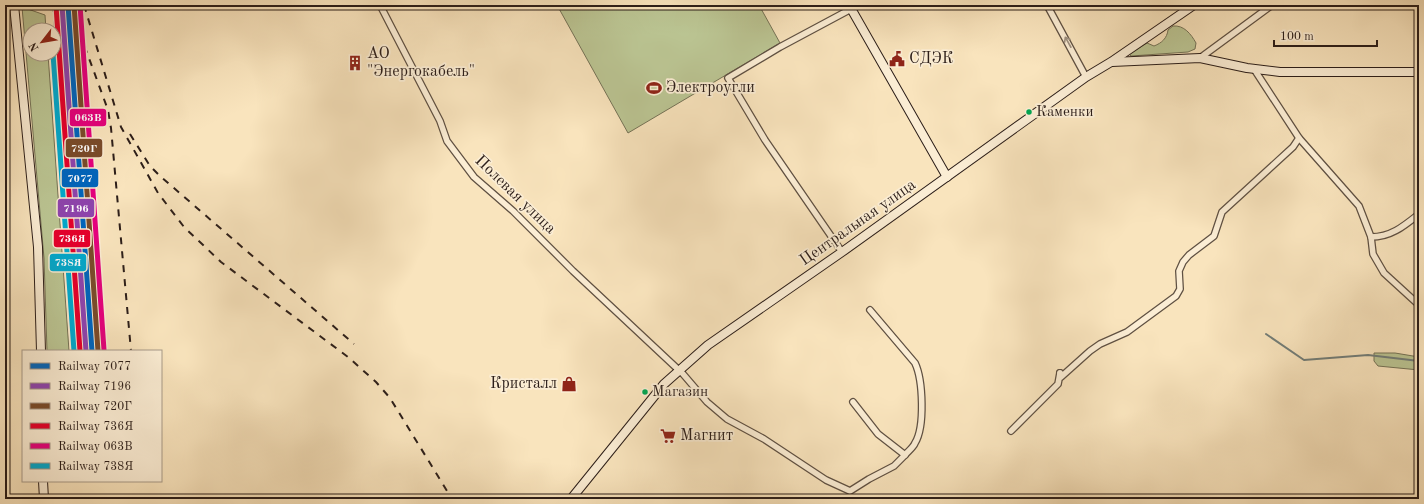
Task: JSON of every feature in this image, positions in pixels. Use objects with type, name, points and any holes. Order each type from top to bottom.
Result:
[{"type":"main road","points":[[14,5],[38,247],[41,350]]},
{"type":"main road","name":"Центральная улица","points":[[571,499],[652,397],[678,370],[730,329],[842,252],[1086,77],[1111,62],[1194,5]]},
{"type":"main road","points":[[850,7],[947,176]]},
{"type":"main road","points":[[1111,62],[1200,58],[1254,69],[1280,72],[1419,72]]},
{"type":"main road","points":[[43,482],[44,499]]},
{"type":"street","name":"Полевая улица","points":[[380,5],[440,121],[447,142],[474,177],[513,211],[573,271],[678,370],[707,402],[727,419],[764,439],[836,486],[850,491],[894,466],[915,443],[920,430],[921,380],[915,363],[870,310]]},
{"type":"street","points":[[1047,5],[1086,77]]},
{"type":"street","points":[[1200,58],[1272,5]]},
{"type":"street","points":[[842,252],[765,140],[728,78],[850,7]]},
{"type":"street","points":[[1254,69],[1299,138],[1358,206],[1371,237],[1372,254],[1384,273],[1419,305]]},
{"type":"street","points":[[1011,432],[1058,384],[1060,373],[1061,377],[1090,351],[1100,344],[1128,332],[1176,296],[1180,289],[1179,271],[1183,262],[1214,236],[1222,212],[1293,147],[1299,138]]},
{"type":"street","points":[[1371,237],[1380,237],[1399,230],[1419,214]]},
{"type":"street","points":[[853,402],[878,434],[905,455]]},
{"type":"green space","name":"Электроугли","points":[[557,5],[759,5],[780,43],[628,133]]},
{"type":"green space","points":[[22,7],[45,15],[45,22],[23,22]]},
{"type":"green space","points":[[1173,26],[1181,27],[1189,33],[1196,43],[1195,49],[1188,52],[1131,56],[1129,54],[1147,43],[1154,46],[1164,40],[1168,30]]},
{"type":"green space","points":[[27,62],[49,62],[69,350],[47,350],[44,258]]},
{"type":"green space","points":[[1374,353],[1395,353],[1419,357],[1419,370],[1378,366],[1374,361]]},
{"type":"waterway","points":[[1266,334],[1304,360],[1368,355],[1419,361]]},
{"type":"railway","points":[[53,5],[54,22]]},
{"type":"railway","points":[[76,5],[86,50],[108,110],[111,128],[131,350]]},
{"type":"railway","points":[[84,5],[121,127],[158,193],[184,227],[221,262],[348,357],[376,382],[390,398],[452,499]]},
{"type":"railway","points":[[130,134],[150,166],[160,176],[354,344]]},
{"type":"rail line","name":"7196","points":[[62,5],[86,350]]},
{"type":"rail line","name":"7077","points":[[68,5],[92,350]]},
{"type":"rail line","name":"720Г","points":[[74,5],[98,350]]},
{"type":"rail line","name":"063В","points":[[80,5],[104,350]]},
{"type":"rail line","name":"736Я","points":[[56,6],[80,350]]},
{"type":"rail line","name":"738Я","points":[[54,62],[74,350]]},
{"type":"place","name":"СДЭК","points":[[897,59]]},
{"type":"place","name":"АО \"Энергокабель\"","points":[[355,63]]},
{"type":"place","name":"Электроугли","points":[[654,88]]},
{"type":"place","name":"Каменки","points":[[1029,112]]},
{"type":"place","name":"Кристалл","points":[[569,384]]},
{"type":"place","name":"Магазин","points":[[645,392]]},
{"type":"place","name":"Магнит","points":[[668,436]]}]
